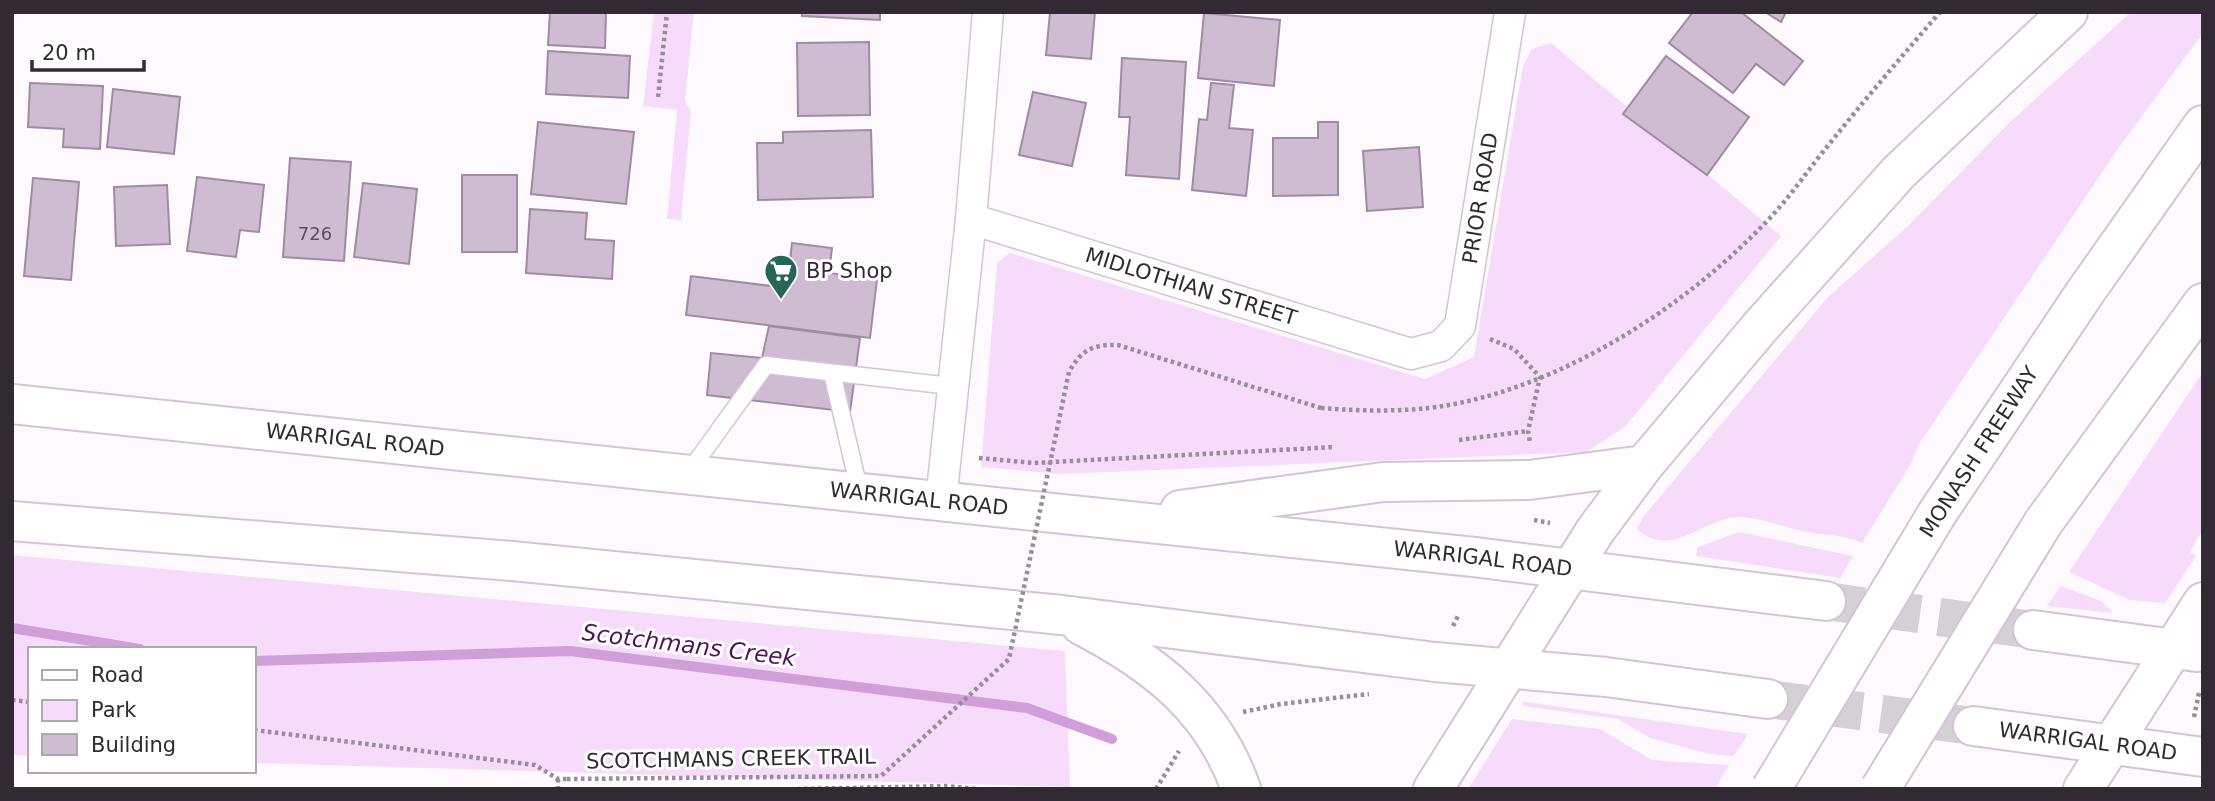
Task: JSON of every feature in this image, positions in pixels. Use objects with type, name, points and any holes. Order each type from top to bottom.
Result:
[{"type":"highway","points":[[1433,789],[1595,531],[1644,465],[1761,326],[1899,172],[2068,12]]},
{"type":"highway","name":"MONASH FREEWAY","points":[[1771,789],[1938,512],[2084,294],[2203,125]]},
{"type":"highway","points":[[1880,789],[2043,523],[2203,303]]},
{"type":"highway","name":"WARRIGAL ROAD","points":[[12,404],[860,494],[1119,518],[1826,601]]},
{"type":"highway","points":[[1119,518],[1383,482],[1529,480],[1644,465]]},
{"type":"highway","points":[[12,521],[512,561],[1062,615],[1435,662],[1605,677],[1768,699]]},
{"type":"highway","points":[[2083,789],[2112,745],[2189,651],[2203,602]]},
{"type":"highway","points":[[1062,615],[1131,651],[1167,678],[1213,730],[1241,789]]},
{"type":"highway","points":[[2033,630],[2189,651]]},
{"type":"highway","name":"WARRIGAL ROAD","points":[[1973,726],[2112,745],[2198,740]]},
{"type":"street","points":[[941,501],[951,387],[971,219],[988,12]]},
{"type":"street","name":"PRIOR ROAD","points":[[1460,327],[1510,12]]},
{"type":"street","name":"MIDLOTHIAN STREET","points":[[971,219],[1411,354],[1441,346],[1460,327]]},
{"type":"lane","points":[[686,475],[766,365],[951,387]]},
{"type":"lane","points":[[832,373],[860,494]]},
{"type":"path","points":[[658,97],[667,12]]},
{"type":"path","name":"SCOTCHMANS CREEK TRAIL","points":[[256,730],[535,765],[558,779],[881,776],[1009,659],[1069,372],[1077,357],[1085,351],[1094,346],[1118,345],[1321,408],[1375,412],[1438,407],[1489,395],[1540,377],[1631,332],[1675,302],[1747,240],[1769,219],[1940,12]]},
{"type":"path","points":[[1460,327],[1514,349],[1540,377],[1528,431],[1532,454]]},
{"type":"path","points":[[1452,441],[1528,431]]},
{"type":"path","points":[[979,457],[1034,463],[1339,447]]},
{"type":"path","points":[[1232,716],[1281,704],[1375,694]]},
{"type":"path","points":[[2198,740],[2199,694]]},
{"type":"path","points":[[1156,789],[1177,752],[1186,749]]},
{"type":"path","points":[[558,779],[558,789]]},
{"type":"path","points":[[797,789],[947,786],[978,789]]},
{"type":"green space","points":[[654,12],[694,12],[685,101],[691,111],[681,220],[667,219],[677,110],[643,106]]},
{"type":"green space","points":[[2131,12],[2203,12],[2203,33],[2120,146],[1919,444],[1911,464],[1862,543],[1739,517],[1662,541],[1649,538],[1637,529],[1643,517],[1828,297],[1909,225],[2009,123]]},
{"type":"green space","points":[[1551,43],[1781,236],[1625,427],[1586,452],[1060,474],[981,467],[997,263],[1010,253],[1425,379],[1474,357],[1523,66],[1532,49]]},
{"type":"green space","points":[[2203,372],[2203,529],[2190,552],[2196,556],[2165,603],[2129,600],[2069,572]]},
{"type":"green space","points":[[1739,532],[1853,556],[1840,578],[1696,556],[1698,547]]},
{"type":"green space","points":[[12,555],[1065,651],[1070,787],[256,763],[256,647],[28,647],[28,756],[12,755]]},
{"type":"green space","points":[[2061,586],[2101,601],[2113,613],[2047,606]]},
{"type":"green space","points":[[1523,702],[1748,734],[1734,756],[1710,754],[1650,738],[1618,719],[1529,707],[1522,705]]},
{"type":"green space","points":[[1512,719],[1600,729],[1652,760],[1729,765],[1715,789],[1468,789]]},
{"type":"building","points":[[550,12],[606,12],[605,48],[548,45]]},
{"type":"building","points":[[802,12],[880,12],[880,20],[802,16]]},
{"type":"building","points":[[1050,12],[1095,12],[1091,59],[1046,55]]},
{"type":"building","points":[[1693,12],[1741,12],[1803,61],[1784,85],[1756,64],[1733,93],[1669,43]]},
{"type":"building","points":[[1765,12],[1786,12],[1781,22]]},
{"type":"building","points":[[1204,13],[1280,20],[1274,86],[1198,78]]},
{"type":"building","points":[[869,42],[870,115],[798,116],[797,43]]},
{"type":"building","points":[[548,51],[630,56],[628,98],[546,94]]},
{"type":"building","points":[[1666,56],[1749,117],[1707,175],[1623,114]]},
{"type":"building","points":[[1122,58],[1186,62],[1179,179],[1126,175],[1130,117],[1119,117]]},
{"type":"building","points":[[30,83],[103,86],[100,149],[63,147],[64,129],[28,127]]},
{"type":"building","points":[[1211,83],[1234,85],[1229,128],[1253,130],[1246,196],[1192,190],[1199,119],[1207,120]]},
{"type":"building","points":[[113,89],[180,97],[174,154],[107,147]]},
{"type":"building","points":[[1033,92],[1086,103],[1072,166],[1019,155]]},
{"type":"building","points":[[538,122],[634,132],[626,204],[531,194]]},
{"type":"building","points":[[1318,122],[1338,122],[1338,195],[1273,196],[1273,138],[1318,138]]},
{"type":"building","points":[[871,130],[873,197],[758,200],[757,143],[783,143],[783,132]]},
{"type":"building","points":[[1419,147],[1423,207],[1367,211],[1363,151]]},
{"type":"building","points":[[290,158],[351,162],[344,261],[283,257]]},
{"type":"building","points":[[462,175],[517,175],[517,252],[462,252]]},
{"type":"building","points":[[197,177],[264,185],[259,232],[240,230],[236,257],[187,251]]},
{"type":"building","points":[[33,178],[79,182],[71,280],[24,276]]},
{"type":"building","points":[[363,183],[417,189],[409,264],[354,257]]},
{"type":"building","points":[[167,185],[170,244],[116,246],[114,187]]},
{"type":"building","points":[[530,209],[587,213],[585,239],[614,241],[612,279],[526,273]]},
{"type":"building","name":"BP Shop","points":[[792,243],[832,248],[829,273],[877,279],[870,338],[686,315],[691,276],[787,288]]},
{"type":"building","points":[[769,326],[860,338],[850,412],[707,395],[711,353],[762,358]]},
{"type":"waterway","name":"Scotchmans Creek","points":[[12,628],[128,647]]},
{"type":"waterway","name":"Scotchmans Creek","points":[[256,661],[570,651],[1027,708],[1112,739]]},
{"type":"tunnel","points":[[1826,601],[2033,630]]},
{"type":"tunnel","points":[[1768,699],[1973,726]]},
{"type":"place","name":"BP Shop","points":[[781,301]]}]
